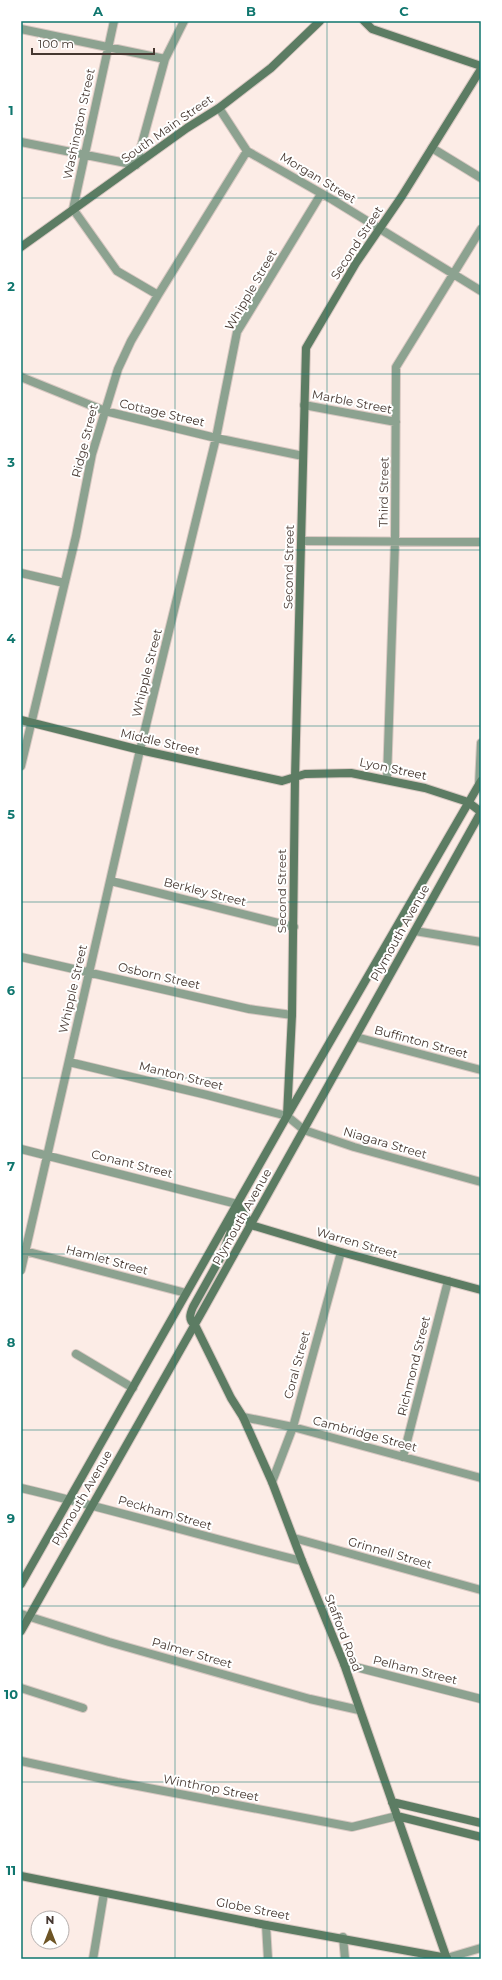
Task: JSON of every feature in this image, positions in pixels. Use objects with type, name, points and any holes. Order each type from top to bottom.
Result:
[{"type":"main road","name":"South Main Street","points":[[21,247],[187,128],[219,108],[271,68],[320,21]]},
{"type":"main road","points":[[364,21],[372,29],[481,67]]},
{"type":"main road","name":"Second Street","points":[[286,1116],[292,1015],[295,778],[306,348],[356,263],[380,229],[432,148],[481,67]]},
{"type":"main road","name":"Middle Street","points":[[21,720],[140,750],[282,781],[295,778]]},
{"type":"main road","name":"Lyon Street","points":[[295,778],[305,774],[351,773],[387,779],[425,788],[468,802],[481,812]]},
{"type":"main road","name":"Plymouth Avenue","points":[[21,1584],[286,1116],[480,783]]},
{"type":"main road","name":"Plymouth Avenue","points":[[21,1631],[25,1616],[93,1505],[481,812]]},
{"type":"main road","points":[[237,1204],[251,1225]]},
{"type":"main road","name":"Stafford Road","points":[[237,1204],[230,1234],[222,1255],[191,1310],[190,1318],[195,1325],[231,1398],[243,1417],[272,1482],[344,1664],[447,1958]]},
{"type":"main road","name":"Warren Street","points":[[251,1225],[341,1252],[481,1290]]},
{"type":"main road","points":[[392,1802],[481,1823]]},
{"type":"main road","points":[[397,1816],[481,1837]]},
{"type":"main road","name":"Globe Street","points":[[21,1876],[266,1925],[343,1937],[447,1958]]},
{"type":"street","name":"Washington Street","points":[[73,209],[114,21]]},
{"type":"street","points":[[21,142],[136,165],[165,58],[184,21]]},
{"type":"street","points":[[21,29],[165,58]]},
{"type":"street","name":"Morgan Street","points":[[219,108],[246,151],[380,229],[481,292]]},
{"type":"street","points":[[432,148],[481,178]]},
{"type":"street","name":"Ridge Street","points":[[21,766],[30,722],[76,536],[92,454],[118,369],[158,295],[246,151]]},
{"type":"street","name":"Whipple Street","points":[[21,1270],[23,1250],[48,1155],[140,750],[216,438],[237,332],[321,194]]},
{"type":"street","points":[[73,209],[116,272],[158,295]]},
{"type":"street","name":"Third Street","points":[[387,779],[395,542],[396,367],[481,229]]},
{"type":"street","name":"Cottage Street","points":[[21,377],[105,411],[216,438],[303,456]]},
{"type":"street","name":"Marble Street","points":[[304,405],[396,422]]},
{"type":"street","points":[[302,541],[481,542]]},
{"type":"street","points":[[21,573],[64,583]]},
{"type":"street","points":[[480,783],[481,743]]},
{"type":"street","name":"Berkley Street","points":[[110,881],[294,927]]},
{"type":"street","points":[[415,930],[481,942]]},
{"type":"street","name":"Osborn Street","points":[[21,957],[250,1009],[292,1015]]},
{"type":"street","name":"Buffinton Street","points":[[356,1037],[481,1070]]},
{"type":"street","name":"Manton Street","points":[[69,1062],[286,1116]]},
{"type":"street","name":"Niagara Street","points":[[286,1116],[304,1130],[376,1154],[481,1182]]},
{"type":"street","name":"Conant Street","points":[[21,1148],[237,1204]]},
{"type":"street","name":"Hamlet Street","points":[[23,1250],[186,1293]]},
{"type":"street","name":"Coral Street","points":[[272,1482],[293,1427],[341,1252]]},
{"type":"street","name":"Richmond Street","points":[[403,1457],[448,1281]]},
{"type":"street","points":[[76,1354],[133,1388]]},
{"type":"street","name":"Cambridge Street","points":[[243,1417],[293,1427],[481,1478]]},
{"type":"street","name":"Peckham Street","points":[[21,1488],[93,1505],[215,1540],[302,1561]]},
{"type":"street","name":"Grinnell Street","points":[[294,1538],[481,1590]]},
{"type":"street","name":"Palmer Street","points":[[25,1616],[310,1700],[359,1710]]},
{"type":"street","name":"Pelham Street","points":[[344,1664],[481,1699]]},
{"type":"street","points":[[21,1688],[83,1708]]},
{"type":"street","name":"Winthrop Street","points":[[21,1761],[117,1782],[352,1827],[397,1816]]},
{"type":"street","points":[[93,1959],[104,1893]]},
{"type":"street","points":[[266,1925],[268,1959]]},
{"type":"street","points":[[343,1937],[345,1959]]},
{"type":"street","name":"Globe Street","points":[[447,1958],[481,1948]]}]
